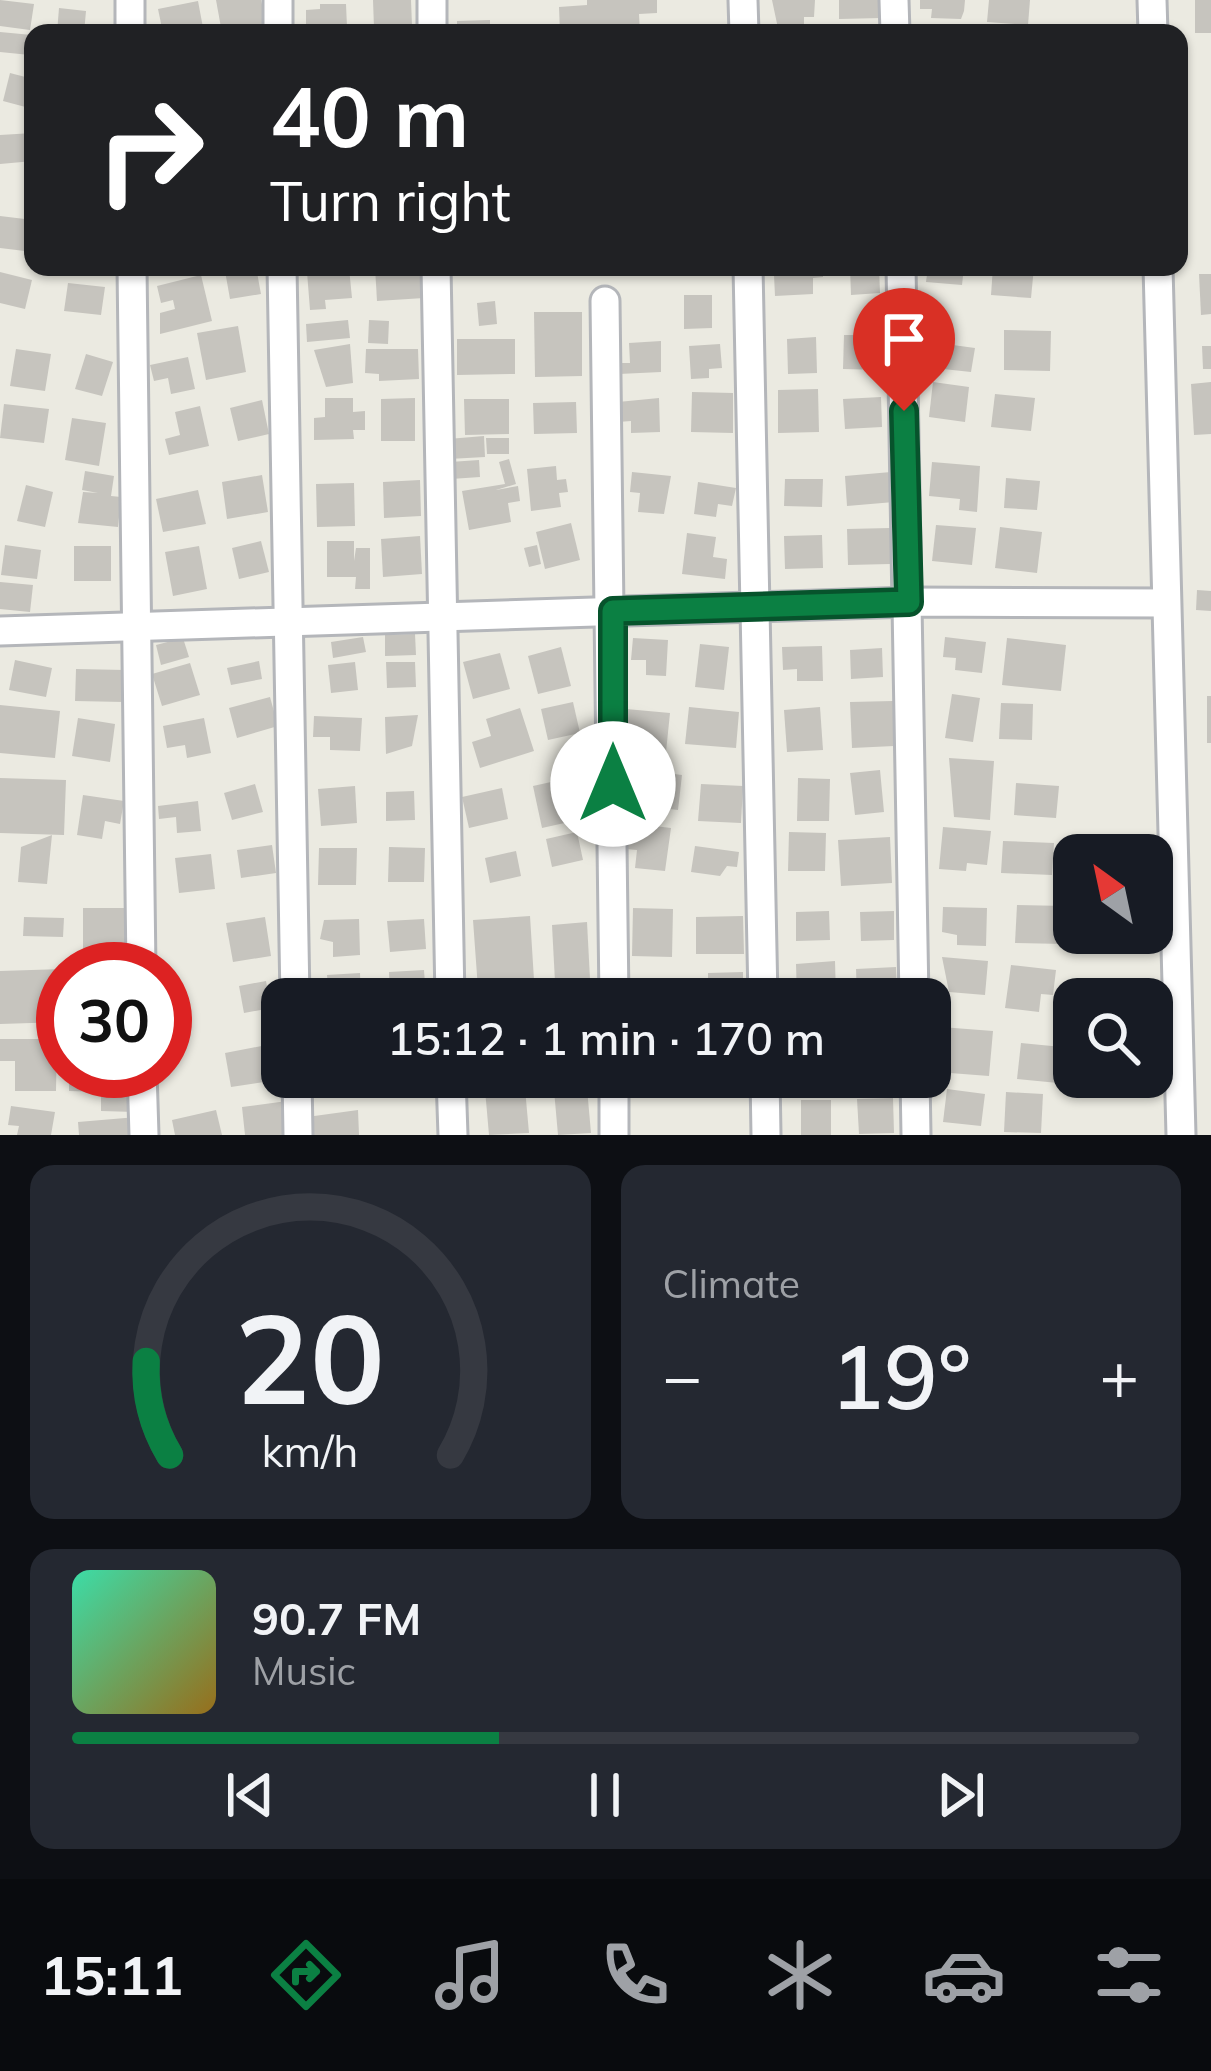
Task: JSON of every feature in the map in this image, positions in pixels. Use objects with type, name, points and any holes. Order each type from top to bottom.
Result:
[{"type":"street","points":[[132,276],[141,942]]},
{"type":"street","points":[[282,276],[295,978]]},
{"type":"street","points":[[436,276],[449,978]]},
{"type":"street","points":[[748,276],[763,978]]},
{"type":"street","points":[[901,276],[914,978]]},
{"type":"street","points":[[1158,276],[1181,1135]]},
{"type":"street","points":[[605,301],[613,611],[614,978]]},
{"type":"street","points":[[0,631],[909,602],[1166,603]]},
{"type":"street","points":[[142,1098],[143,1135]]},
{"type":"street","points":[[297,1098],[298,1135]]},
{"type":"street","points":[[452,1098],[453,1135]]},
{"type":"street","points":[[614,1098],[614,1135]]},
{"type":"street","points":[[765,1098],[766,1135]]},
{"type":"street","points":[[915,1098],[916,1135]]},
{"type":"building","points":[[0,0],[34,4],[31,24],[24,24],[24,29],[0,26]]},
{"type":"building","points":[[216,0],[261,0],[266,24],[220,24]]},
{"type":"building","points":[[373,0],[411,0],[412,24],[374,24]]},
{"type":"building","points":[[587,0],[657,0],[657,13],[639,14],[640,24],[560,24],[559,7],[587,5]]},
{"type":"building","points":[[772,0],[815,0],[814,17],[804,17],[804,24],[777,24]]},
{"type":"building","points":[[839,0],[880,0],[881,18],[839,19]]},
{"type":"building","points":[[920,0],[965,0],[964,11],[961,19],[931,18],[932,9],[920,9]]},
{"type":"building","points":[[989,0],[1030,0],[1028,24],[987,22]]},
{"type":"building","points":[[1195,0],[1211,0],[1211,33],[1195,33]]},
{"type":"building","points":[[198,1],[202,24],[161,24],[158,9]]},
{"type":"building","points":[[320,4],[346,4],[347,24],[306,24],[306,10],[320,9]]},
{"type":"building","points":[[59,8],[86,11],[85,24],[58,24]]},
{"type":"building","points":[[490,20],[490,24],[457,24]]},
{"type":"building","points":[[0,32],[24,34],[24,54],[0,52]]},
{"type":"building","points":[[10,73],[24,77],[24,107],[3,101]]},
{"type":"building","points":[[24,134],[24,162],[0,164],[0,135]]},
{"type":"building","points":[[0,216],[24,219],[24,251],[0,248]]},
{"type":"building","points":[[0,272],[32,280],[25,309],[0,303]]},
{"type":"building","points":[[1199,274],[1211,274],[1211,314],[1201,315]]},
{"type":"building","points":[[201,276],[212,321],[160,334],[160,313],[175,309],[173,300],[161,303],[157,286]]},
{"type":"building","points":[[226,276],[258,276],[261,294],[230,299]]},
{"type":"building","points":[[307,276],[350,276],[352,298],[325,300],[326,309],[310,310]]},
{"type":"building","points":[[376,276],[423,276],[424,298],[377,301]]},
{"type":"building","points":[[774,276],[823,276],[813,278],[813,294],[775,296]]},
{"type":"building","points":[[850,276],[879,276],[880,293],[851,295]]},
{"type":"building","points":[[927,276],[963,276],[962,285],[926,282]]},
{"type":"building","points":[[992,276],[1033,276],[1031,298],[991,295]]},
{"type":"building","points":[[68,283],[105,287],[101,315],[64,311]]},
{"type":"building","points":[[684,295],[712,295],[712,328],[684,329]]},
{"type":"building","points":[[495,301],[497,324],[479,326],[477,303]]},
{"type":"building","points":[[872,309],[894,309],[894,331],[872,331]]},
{"type":"building","points":[[534,312],[582,312],[582,376],[535,377]]},
{"type":"building","points":[[348,320],[350,338],[307,342],[306,324]]},
{"type":"building","points":[[369,320],[389,321],[388,344],[368,343]]},
{"type":"building","points":[[238,326],[246,372],[206,380],[197,333]]},
{"type":"building","points":[[1004,330],[1051,331],[1050,371],[1004,370]]},
{"type":"building","points":[[844,335],[882,335],[881,370],[843,369]]},
{"type":"building","points":[[816,337],[817,373],[788,374],[787,339]]},
{"type":"building","points":[[457,339],[515,339],[515,374],[457,375]]},
{"type":"building","points":[[661,341],[661,372],[619,374],[618,363],[630,363],[629,343]]},
{"type":"building","points":[[938,343],[975,348],[971,372],[934,368]]},
{"type":"building","points":[[350,344],[353,383],[326,387],[314,350]]},
{"type":"building","points":[[720,344],[722,368],[709,369],[709,378],[691,379],[689,346]]},
{"type":"building","points":[[1202,346],[1211,346],[1211,369],[1203,369]]},
{"type":"building","points":[[16,349],[51,354],[45,391],[10,386]]},
{"type":"building","points":[[366,349],[418,349],[419,379],[379,381],[379,374],[365,373]]},
{"type":"building","points":[[86,354],[113,362],[102,396],[75,389]]},
{"type":"building","points":[[188,357],[195,389],[171,394],[168,378],[154,381],[150,365]]},
{"type":"building","points":[[933,382],[969,387],[965,422],[929,417]]},
{"type":"building","points":[[1211,382],[1211,434],[1194,435],[1191,384]]},
{"type":"building","points":[[818,389],[819,432],[778,433],[778,390]]},
{"type":"building","points":[[692,392],[733,393],[733,433],[691,432]]},
{"type":"building","points":[[995,394],[1035,398],[1031,431],[991,427]]},
{"type":"building","points":[[881,397],[882,427],[845,429],[843,399]]},
{"type":"building","points":[[325,398],[353,398],[353,412],[365,411],[365,430],[353,430],[354,439],[314,440],[314,418],[325,417]]},
{"type":"building","points":[[415,398],[415,441],[381,441],[381,399]]},
{"type":"building","points":[[659,398],[660,432],[631,433],[631,421],[618,422],[618,402]]},
{"type":"building","points":[[464,399],[509,399],[509,434],[465,435]]},
{"type":"building","points":[[262,400],[269,434],[238,441],[230,408]]},
{"type":"building","points":[[576,402],[577,433],[534,434],[533,403]]},
{"type":"building","points":[[4,404],[49,409],[44,443],[0,438]]},
{"type":"building","points":[[200,406],[209,446],[169,455],[165,439],[180,435],[175,412]]},
{"type":"building","points":[[72,418],[106,423],[99,466],[65,460]]},
{"type":"building","points":[[484,436],[485,457],[449,459],[448,439]]},
{"type":"building","points":[[486,438],[509,438],[509,454],[487,454]]},
{"type":"building","points":[[509,459],[516,484],[496,490],[518,486],[520,501],[508,503],[511,522],[469,530],[462,491],[505,484],[499,462]]},
{"type":"building","points":[[479,460],[480,477],[451,479],[450,462]]},
{"type":"building","points":[[932,462],[980,466],[977,512],[959,510],[960,499],[929,496]]},
{"type":"building","points":[[556,466],[557,480],[566,479],[568,492],[559,493],[561,507],[531,511],[527,469]]},
{"type":"building","points":[[85,471],[114,476],[111,496],[121,497],[118,527],[78,523],[83,492],[98,493],[82,490]]},
{"type":"building","points":[[632,472],[671,476],[664,514],[638,512],[640,493],[630,492]]},
{"type":"building","points":[[891,472],[894,502],[847,506],[845,476]]},
{"type":"building","points":[[262,475],[268,512],[227,519],[222,482]]},
{"type":"building","points":[[1006,478],[1040,481],[1037,510],[1004,508]]},
{"type":"building","points":[[785,479],[823,479],[822,507],[784,506]]},
{"type":"building","points":[[420,480],[421,516],[384,518],[383,482]]},
{"type":"building","points":[[698,482],[736,488],[732,506],[718,504],[716,517],[694,514]]},
{"type":"building","points":[[354,483],[355,526],[317,527],[316,484]]},
{"type":"building","points":[[26,485],[53,492],[45,527],[17,521]]},
{"type":"building","points":[[198,490],[206,524],[163,532],[156,499]]},
{"type":"building","points":[[571,523],[580,560],[545,569],[536,532]]},
{"type":"building","points":[[936,525],[976,528],[972,565],[932,561]]},
{"type":"building","points":[[1000,527],[1042,532],[1037,573],[995,568]]},
{"type":"building","points":[[890,528],[890,564],[848,565],[847,529]]},
{"type":"building","points":[[687,533],[716,537],[713,557],[727,559],[725,579],[682,574]]},
{"type":"building","points":[[822,535],[823,568],[785,569],[784,536]]},
{"type":"building","points":[[420,536],[422,574],[383,577],[381,539]]},
{"type":"building","points":[[261,541],[269,572],[239,579],[232,548]]},
{"type":"building","points":[[327,541],[354,541],[354,561],[356,548],[370,548],[370,589],[355,589],[356,577],[327,577]]},
{"type":"building","points":[[5,545],[41,550],[37,579],[1,575]]},
{"type":"building","points":[[537,545],[541,564],[529,567],[524,548]]},
{"type":"building","points":[[74,546],[111,546],[111,581],[74,581]]},
{"type":"building","points":[[199,546],[207,589],[173,596],[165,552]]},
{"type":"building","points":[[0,582],[33,585],[30,612],[0,609]]},
{"type":"building","points":[[1197,590],[1211,591],[1211,611],[1196,610]]},
{"type":"building","points":[[415,634],[416,655],[385,656],[385,635]]},
{"type":"building","points":[[363,637],[366,652],[333,658],[331,642]]},
{"type":"building","points":[[945,637],[986,642],[982,673],[955,670],[956,658],[943,657]]},
{"type":"building","points":[[183,638],[189,657],[161,665],[156,645]]},
{"type":"building","points":[[633,638],[668,640],[666,676],[646,675],[646,660],[631,660]]},
{"type":"building","points":[[1007,638],[1066,645],[1061,691],[1002,685]]},
{"type":"building","points":[[700,644],[729,647],[724,690],[695,687]]},
{"type":"building","points":[[822,646],[823,681],[797,681],[797,669],[783,670],[782,647]]},
{"type":"building","points":[[561,647],[571,686],[538,694],[528,656]]},
{"type":"building","points":[[882,648],[883,677],[851,679],[850,650]]},
{"type":"building","points":[[500,653],[510,689],[473,699],[463,662]]},
{"type":"building","points":[[15,660],[52,668],[46,697],[9,690]]},
{"type":"building","points":[[259,661],[262,679],[231,685],[227,668]]},
{"type":"building","points":[[355,662],[358,690],[331,693],[328,665]]},
{"type":"building","points":[[386,662],[415,662],[416,687],[387,688]]},
{"type":"building","points":[[190,663],[200,695],[162,706],[152,674]]},
{"type":"building","points":[[76,669],[125,670],[124,702],[75,701]]},
{"type":"building","points":[[952,694],[980,698],[973,742],[945,738]]},
{"type":"building","points":[[1207,696],[1211,696],[1211,743],[1207,743]]},
{"type":"building","points":[[270,697],[278,726],[237,738],[229,708]]},
{"type":"building","points":[[893,701],[894,746],[852,748],[850,702]]},
{"type":"building","points":[[573,702],[580,733],[548,740],[541,709]]},
{"type":"building","points":[[1001,703],[1033,704],[1032,740],[999,739]]},
{"type":"building","points":[[0,705],[60,711],[55,758],[0,753]]},
{"type":"building","points":[[689,707],[739,712],[736,748],[685,744]]},
{"type":"building","points":[[820,707],[823,750],[787,752],[784,710]]},
{"type":"building","points":[[520,708],[534,751],[480,768],[472,742],[491,736],[486,719]]},
{"type":"building","points":[[626,709],[670,713],[666,752],[623,747]]},
{"type":"building","points":[[418,715],[412,746],[386,754],[385,717]]},
{"type":"building","points":[[314,716],[362,718],[360,751],[330,750],[330,737],[313,737]]},
{"type":"building","points":[[78,718],[115,724],[110,762],[72,756]]},
{"type":"building","points":[[204,718],[211,753],[187,758],[185,745],[167,748],[163,726]]},
{"type":"building","points":[[949,758],[994,761],[990,820],[954,817]]},
{"type":"building","points":[[634,769],[682,775],[678,810],[629,804]]},
{"type":"building","points":[[880,770],[884,812],[855,815],[850,773]]},
{"type":"building","points":[[578,776],[587,818],[542,828],[533,786]]},
{"type":"building","points":[[0,778],[66,780],[64,835],[0,833]]},
{"type":"building","points":[[798,778],[830,779],[829,821],[797,821]]},
{"type":"building","points":[[1016,783],[1059,786],[1056,818],[1014,815]]},
{"type":"building","points":[[255,784],[263,812],[232,820],[224,793]]},
{"type":"building","points":[[701,784],[743,786],[741,823],[698,821]]},
{"type":"building","points":[[355,786],[357,823],[321,826],[318,789]]},
{"type":"building","points":[[502,788],[508,819],[469,828],[462,797]]},
{"type":"building","points":[[414,791],[415,820],[386,821],[386,792]]},
{"type":"building","points":[[83,795],[124,801],[120,824],[105,821],[102,839],[77,835]]},
{"type":"building","points":[[198,801],[201,831],[177,833],[176,817],[159,819],[158,806]]},
{"type":"building","points":[[646,825],[671,828],[665,871],[635,868],[637,850],[626,849],[628,833],[645,835]]},
{"type":"building","points":[[943,827],[991,831],[987,865],[967,863],[966,871],[939,869]]},
{"type":"building","points":[[577,832],[583,860],[552,867],[546,839]]},
{"type":"building","points":[[789,832],[826,833],[825,871],[788,871]]},
{"type":"building","points":[[52,835],[47,884],[18,882],[21,847]]},
{"type":"building","points":[[890,837],[892,883],[841,886],[838,840]]},
{"type":"building","points":[[1003,841],[1053,843],[1052,875],[1001,873]]},
{"type":"building","points":[[272,845],[276,873],[241,878],[237,850]]},
{"type":"building","points":[[695,846],[739,852],[737,867],[727,866],[720,876],[691,872]]},
{"type":"building","points":[[389,847],[425,848],[424,882],[388,882]]},
{"type":"building","points":[[319,848],[357,848],[356,885],[318,885]]},
{"type":"building","points":[[516,851],[521,876],[490,883],[485,858]]},
{"type":"building","points":[[211,854],[215,889],[179,893],[175,858]]},
{"type":"building","points":[[1017,905],[1053,906],[1053,944],[1015,943]]},
{"type":"building","points":[[943,907],[987,908],[986,946],[957,945],[957,935],[942,932]]},
{"type":"building","points":[[83,908],[135,908],[135,942],[83,942]]},
{"type":"building","points":[[633,908],[673,909],[672,957],[632,956]]},
{"type":"building","points":[[829,911],[830,940],[796,941],[796,912]]},
{"type":"building","points":[[894,911],[894,940],[861,941],[860,912]]},
{"type":"building","points":[[530,916],[534,978],[477,978],[473,920]]},
{"type":"building","points":[[743,916],[744,954],[696,954],[696,917]]},
{"type":"building","points":[[24,917],[64,918],[63,937],[23,936]]},
{"type":"building","points":[[265,917],[271,956],[233,962],[226,923]]},
{"type":"building","points":[[359,919],[360,955],[333,957],[333,942],[320,939],[324,920]]},
{"type":"building","points":[[424,919],[426,949],[390,952],[387,921]]},
{"type":"building","points":[[587,922],[590,978],[555,978],[552,925]]},
{"type":"building","points":[[942,957],[988,961],[985,995],[951,992],[951,978],[946,978]]},
{"type":"building","points":[[835,961],[835,978],[796,978],[796,964]]},
{"type":"building","points":[[1011,965],[1056,970],[1053,995],[1041,994],[1039,1012],[1005,1008]]},
{"type":"building","points":[[896,967],[896,978],[856,978],[856,969]]},
{"type":"building","points":[[36,970],[36,1023],[0,1024],[0,971]]},
{"type":"building","points":[[424,970],[425,978],[389,978],[389,972]]},
{"type":"building","points":[[743,972],[743,978],[708,978],[708,973]]},
{"type":"building","points":[[360,973],[360,978],[327,978]]},
{"type":"building","points":[[261,982],[261,1010],[244,1013],[239,986]]},
{"type":"building","points":[[951,1028],[993,1031],[989,1076],[951,1073]]},
{"type":"building","points":[[0,1039],[36,1039],[36,1091],[15,1091],[15,1061],[0,1061]]},
{"type":"building","points":[[1021,1043],[1053,1046],[1053,1083],[1017,1079]]},
{"type":"building","points":[[261,1046],[261,1083],[231,1087],[225,1053]]},
{"type":"building","points":[[951,1090],[985,1094],[981,1126],[943,1122]]},
{"type":"building","points":[[1006,1092],[1043,1094],[1041,1133],[1004,1132]]},
{"type":"building","points":[[101,1098],[135,1098],[135,1112],[101,1111]]},
{"type":"building","points":[[486,1098],[526,1098],[529,1133],[489,1135]]},
{"type":"building","points":[[555,1098],[588,1098],[591,1133],[558,1135]]},
{"type":"building","points":[[893,1098],[894,1133],[859,1134],[857,1099]]},
{"type":"building","points":[[801,1100],[831,1100],[831,1135],[801,1135]]},
{"type":"building","points":[[287,1101],[290,1135],[245,1135],[242,1107]]},
{"type":"building","points":[[11,1106],[55,1112],[51,1135],[17,1135],[19,1126],[8,1125]]},
{"type":"building","points":[[216,1110],[222,1135],[175,1135],[172,1120]]},
{"type":"building","points":[[358,1110],[359,1135],[306,1135],[307,1117]]},
{"type":"building","points":[[137,1117],[139,1135],[79,1135],[78,1122]]},
{"type":"route","points":[[613,784],[613,611],[909,602],[904,411]]}]
